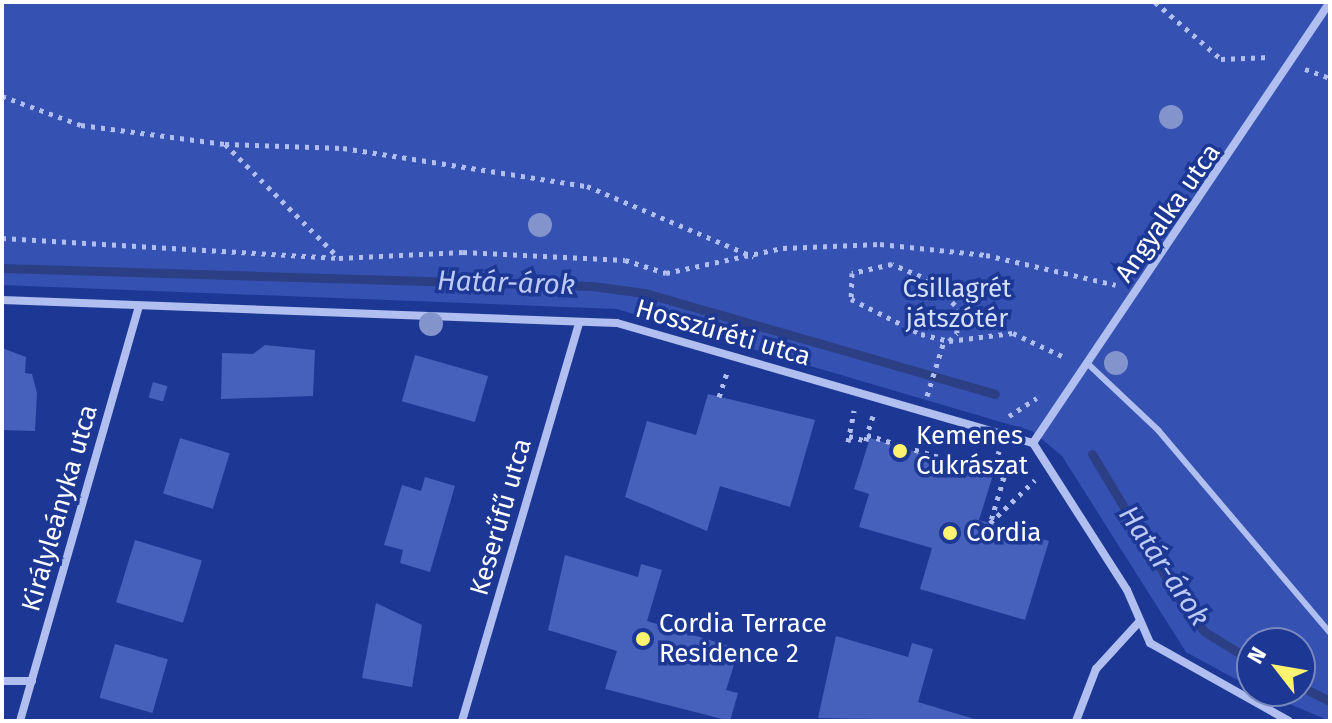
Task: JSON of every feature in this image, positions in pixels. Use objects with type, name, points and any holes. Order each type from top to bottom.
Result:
[{"type":"street","name":"Angyalka utca","points":[[1033,443],[1294,65],[1330,2]]},
{"type":"street","name":"Hosszúréti utca","points":[[2,300],[617,323],[1033,443]]},
{"type":"street","name":"Királyleányka utca","points":[[20,721],[139,306]]},
{"type":"street","name":"Keserűfű utca","points":[[462,721],[579,323]]},
{"type":"street","points":[[1033,443],[1127,590],[1139,622],[1170,658],[1289,721]]},
{"type":"street","points":[[1076,721],[1096,669],[1139,622]]},
{"type":"street","points":[[2,681],[32,681]]},
{"type":"lane","points":[[1087,363],[1158,430],[1330,633]]},
{"type":"path","points":[[1155,2],[1221,59],[1275,56]]},
{"type":"path","points":[[1294,65],[1330,78]]},
{"type":"path","points":[[2,96],[58,121],[225,144],[343,148],[587,186],[755,257]]},
{"type":"path","points":[[225,144],[339,258]]},
{"type":"path","points":[[2,238],[339,258],[463,252],[625,260],[666,273],[755,257],[783,248],[880,244],[986,255],[1116,285]]},
{"type":"path","points":[[928,392],[946,341],[957,333],[955,305],[930,280],[892,264],[852,273],[851,299],[946,341],[1013,333],[1064,357]]},
{"type":"path","points":[[719,397],[726,375]]},
{"type":"path","points":[[857,393],[849,439],[866,441],[877,399]]},
{"type":"path","points":[[867,435],[1004,477],[990,524],[1015,499]]},
{"type":"green space","name":"Csillagrét játszótér","points":[[2,2],[1330,2],[1330,721],[1297,707],[1316,707],[1316,627],[1236,627],[1236,679],[1186,652],[1062,456],[1032,431],[617,309],[2,285]]},
{"type":"building","points":[[265,345],[315,350],[313,396],[221,399],[222,353],[253,354]]},
{"type":"building","points":[[2,348],[26,357],[25,373],[32,374],[37,393],[35,431],[2,430]]},
{"type":"building","points":[[415,355],[488,376],[475,422],[402,401]]},
{"type":"building","points":[[153,382],[167,386],[163,402],[149,397]]},
{"type":"building","points":[[708,394],[815,420],[790,507],[720,486],[707,531],[625,497],[647,421],[696,435]]},
{"type":"building","points":[[180,438],[230,453],[213,509],[163,493]]},
{"type":"building","name":"Cordia","points":[[870,438],[993,475],[979,520],[1049,541],[1025,620],[920,589],[932,548],[859,527],[869,494],[854,489]]},
{"type":"building","points":[[425,477],[455,486],[430,572],[400,563],[403,550],[384,545],[402,485],[421,491]]},
{"type":"building","points":[[135,540],[202,560],[183,623],[116,602]]},
{"type":"building","name":"Cordia Terrace Residence 2","points":[[565,555],[638,577],[641,564],[662,570],[647,621],[739,649],[726,690],[738,693],[730,721],[605,689],[617,651],[548,630]]},
{"type":"building","points":[[376,603],[422,625],[412,687],[362,678]]},
{"type":"building","name":"Cordia Terrace Residence 2","points":[[836,636],[908,657],[912,643],[933,649],[918,702],[981,721],[818,718]]},
{"type":"building","points":[[115,644],[168,659],[152,713],[100,698]]},
{"type":"waterway","name":"Határ-árok","points":[[2,268],[592,286],[645,293],[995,394]]},
{"type":"waterway","name":"Határ-árok","points":[[1092,454],[1185,609],[1205,632],[1236,651]]},
{"type":"waterway","name":"Határ-árok","points":[[1316,694],[1330,701]]},
{"type":"place","name":"Kemenes Cukrászat","points":[[900,451]]},
{"type":"place","name":"Cordia","points":[[950,533]]},
{"type":"place","name":"Cordia Terrace Residence 2","points":[[643,639]]}]
